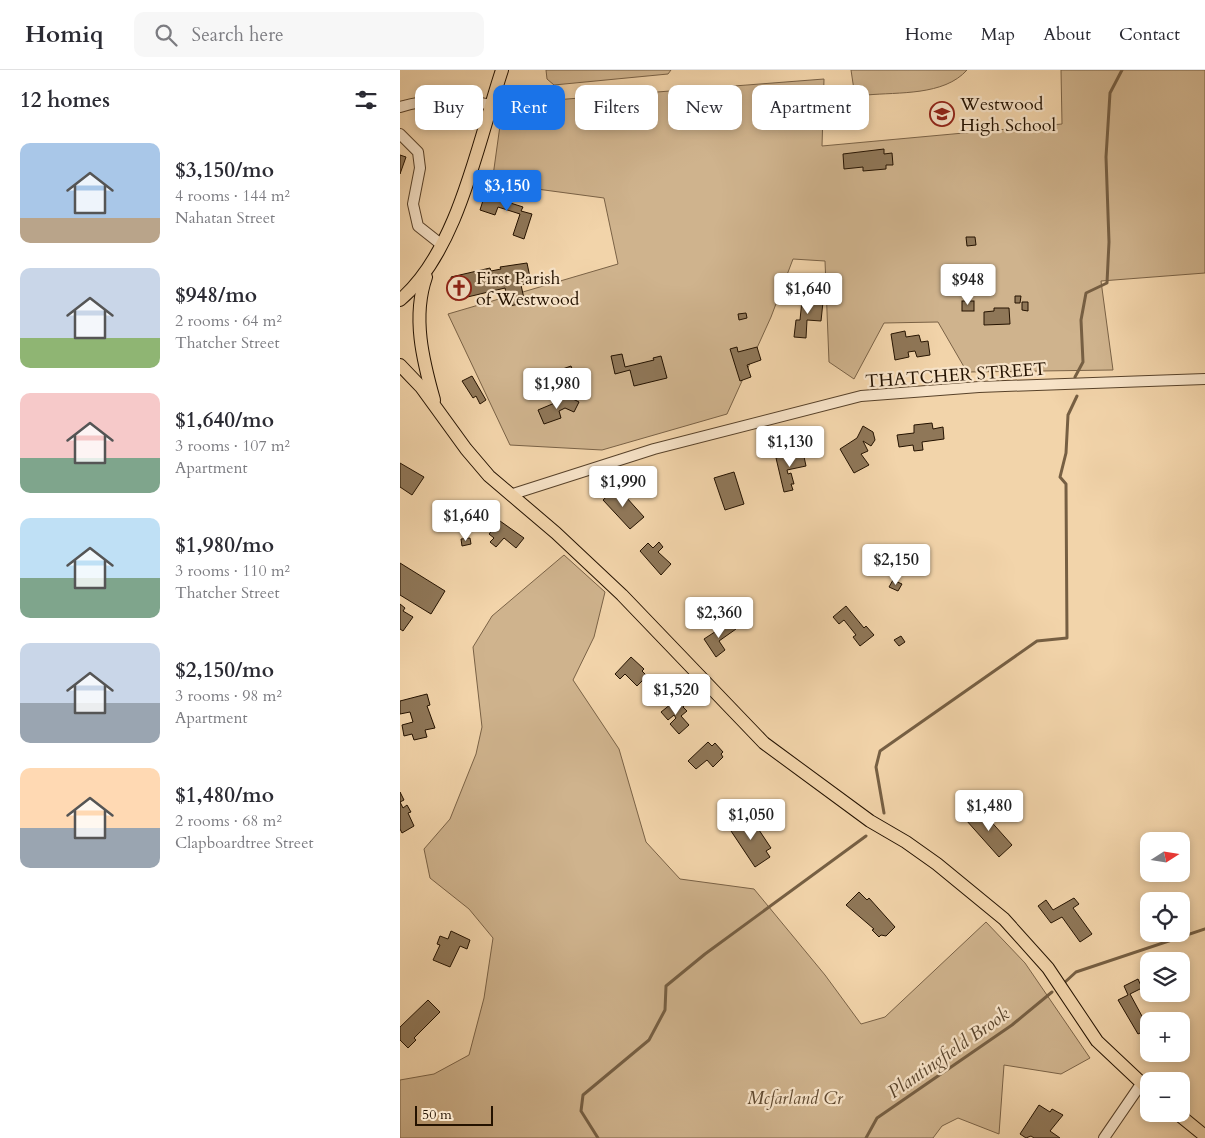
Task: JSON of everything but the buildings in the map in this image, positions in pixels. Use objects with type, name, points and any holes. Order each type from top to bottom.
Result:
[{"type":"main road","points":[[400,300],[418,284],[430,268],[442,245],[456,212],[502,70]]},
{"type":"main road","points":[[430,268],[420,301],[421,348],[437,407]]},
{"type":"main road","points":[[400,365],[421,386],[466,449],[489,476],[513,494],[622,595],[764,743],[870,821],[906,842],[937,864],[1004,919],[1048,968],[1097,1041],[1140,1082]]},
{"type":"main road","points":[[1188,1122],[1205,1136]]},
{"type":"street","points":[[400,107],[432,102],[466,102],[491,105]]},
{"type":"street","points":[[400,134],[418,152],[420,168],[413,204],[418,226],[442,245]]},
{"type":"street","name":"THATCHER STREET","points":[[513,494],[654,449],[861,396],[979,387],[1205,379]]},
{"type":"street","points":[[1104,1138],[1140,1093]]},
{"type":"green space","points":[[546,70],[671,70],[668,74],[554,85],[547,79]]},
{"type":"green space","points":[[851,70],[967,70],[957,78],[933,89],[906,93],[869,95],[869,85],[853,85]]},
{"type":"green space","points":[[1061,70],[1205,70],[1205,273],[1101,281],[1113,370],[967,372],[938,322],[884,323],[854,379],[829,362],[825,261],[793,259],[771,317],[727,414],[602,450],[510,445],[448,314],[618,264],[604,198],[492,183],[499,130],[565,130],[565,99],[575,98],[575,130],[658,130],[658,92],[668,91],[668,130],[742,130],[742,85],[824,79],[824,85],[752,85],[752,130],[822,130],[822,146],[1062,124]]},
{"type":"green space","name":"Mcfarland Cr","points":[[564,555],[605,592],[594,637],[573,680],[619,749],[646,842],[680,879],[754,889],[825,975],[861,1024],[885,1017],[986,922],[1025,963],[1090,1058],[1061,1074],[1004,1065],[999,1134],[958,1118],[942,1126],[933,1138],[400,1138],[400,1080],[434,1074],[469,1055],[484,998],[493,938],[469,909],[430,878],[424,849],[450,819],[476,754],[482,727],[473,647],[492,616]]},
{"type":"waterway","points":[[1075,377],[1083,362],[1081,320],[1086,293],[1107,283],[1109,242],[1106,157],[1110,93],[1122,70]]},
{"type":"waterway","points":[[884,813],[876,767],[880,751],[1037,641],[1067,638],[1066,484],[1060,477],[1066,453],[1068,415],[1077,396]]},
{"type":"waterway","points":[[598,1138],[581,1111],[583,1095],[649,1040],[665,1010],[666,986],[705,954],[866,836]]},
{"type":"waterway","name":"Plantingfield Brook","points":[[1064,983],[1076,972],[1205,929]]},
{"type":"waterway","name":"Plantingfield Brook","points":[[866,1138],[877,1118],[1012,1025],[1052,992]]},
{"type":"place","name":"Westwood High School","points":[[942,114]]},
{"type":"place","name":"First Parish of Westwood","points":[[459,288]]}]
